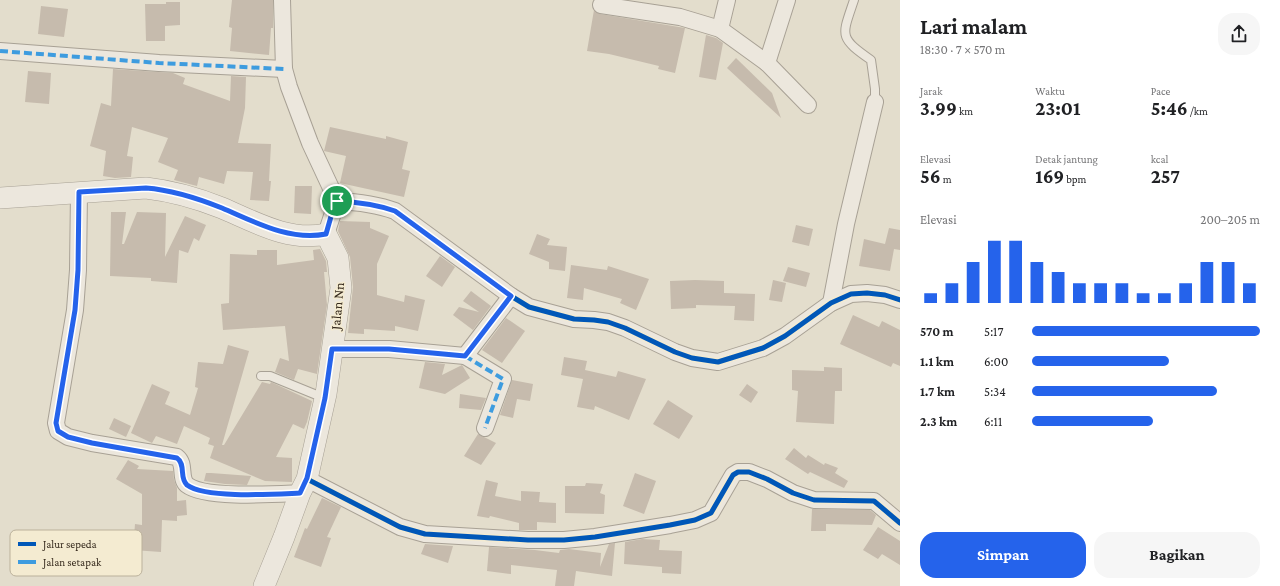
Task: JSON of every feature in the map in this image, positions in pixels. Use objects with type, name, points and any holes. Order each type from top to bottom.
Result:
[{"type":"street","points":[[0,198],[146,188],[164,190],[205,202],[276,231],[318,236],[326,234],[337,201],[310,143],[289,87],[284,69],[282,0]]},
{"type":"street","points":[[720,28],[727,0]]},
{"type":"street","points":[[767,63],[787,0]]},
{"type":"street","points":[[601,5],[680,17],[720,28],[767,63],[808,105]]},
{"type":"street","points":[[0,51],[159,63],[284,69]]},
{"type":"street","points":[[831,302],[846,224],[875,102]]},
{"type":"street","points":[[79,192],[78,270],[75,310],[56,423],[58,431],[68,437],[92,443],[177,458],[182,463],[184,481],[186,484],[200,490],[225,495],[304,486],[400,527],[425,534],[528,540],[564,540],[595,537],[684,523],[711,513],[733,475],[744,472],[767,479],[804,497],[819,500],[874,501],[900,523]]},
{"type":"street","points":[[337,201],[364,202],[395,211],[511,296],[529,307],[574,319],[608,322],[626,328],[675,352],[692,358],[718,362],[763,348],[785,336],[831,302],[851,294],[867,293],[885,295],[900,300]]},
{"type":"street","name":"Jalan Nn","points":[[264,586],[304,486],[325,398],[341,288],[338,258],[326,234]]},
{"type":"street","points":[[465,356],[511,296]]},
{"type":"street","points":[[332,349],[389,349],[465,356],[503,379],[485,428]]},
{"type":"lane","points":[[854,0],[844,31],[845,37],[854,49],[871,60],[875,89],[875,102]]},
{"type":"lane","points":[[261,376],[270,376],[325,398]]},
{"type":"building","points":[[232,0],[273,0],[273,28],[271,28],[269,55],[230,51],[232,28],[229,27]]},
{"type":"building","points":[[166,2],[180,2],[180,25],[165,26],[165,41],[146,41],[145,4],[166,4]]},
{"type":"building","points":[[41,6],[68,9],[64,37],[38,34]]},
{"type":"building","points":[[594,10],[600,14],[685,28],[675,73],[658,69],[659,66],[609,54],[587,51]]},
{"type":"building","points":[[706,35],[716,38],[723,43],[716,80],[699,77]]},
{"type":"building","points":[[736,58],[772,93],[781,118],[727,68]]},
{"type":"building","points":[[113,69],[173,73],[185,78],[183,84],[230,101],[231,76],[246,77],[245,108],[238,143],[271,144],[269,181],[271,181],[269,201],[250,200],[253,172],[227,171],[224,184],[199,177],[197,186],[174,180],[178,170],[158,162],[168,138],[132,127],[127,156],[133,157],[131,177],[115,178],[103,176],[106,151],[90,146],[101,103],[111,106]]},
{"type":"building","points":[[28,71],[51,73],[49,104],[25,102]]},
{"type":"building","points":[[330,127],[386,139],[386,136],[408,142],[402,169],[410,171],[404,197],[340,183],[346,156],[324,151]]},
{"type":"building","points":[[295,186],[312,186],[311,214],[294,213]]},
{"type":"building","points":[[111,212],[126,212],[122,244],[124,244],[137,212],[166,213],[165,257],[185,216],[206,225],[199,241],[194,238],[188,253],[179,250],[177,283],[151,281],[151,278],[110,276]]},
{"type":"building","points":[[340,221],[370,222],[370,228],[389,236],[377,264],[377,295],[404,302],[405,295],[425,300],[418,331],[395,326],[395,331],[364,329],[364,334],[348,333],[353,287],[350,257],[338,231]]},
{"type":"building","points":[[796,225],[813,229],[809,246],[792,242]]},
{"type":"building","points":[[889,228],[900,230],[900,250],[894,249],[890,271],[859,266],[864,239],[885,244]]},
{"type":"building","points":[[537,234],[550,239],[547,245],[567,247],[565,271],[549,269],[549,262],[529,254]]},
{"type":"building","points":[[320,249],[326,261],[327,272],[324,272],[327,305],[317,374],[298,369],[294,380],[275,372],[280,358],[289,361],[285,326],[223,330],[221,304],[229,303],[230,254],[257,255],[257,250],[277,250],[277,265],[314,260],[313,250]]},
{"type":"building","points":[[440,256],[455,267],[442,287],[426,276]]},
{"type":"building","points":[[571,265],[607,270],[608,266],[649,279],[636,310],[620,303],[622,299],[584,288],[583,300],[567,298]]},
{"type":"building","points":[[788,267],[810,273],[806,287],[783,281]]},
{"type":"building","points":[[773,280],[786,283],[782,302],[769,300]]},
{"type":"building","points":[[670,281],[724,281],[724,293],[755,294],[754,321],[734,320],[735,306],[696,305],[696,308],[671,309]]},
{"type":"building","points":[[471,291],[491,306],[473,330],[453,315],[459,307],[479,312],[463,301]]},
{"type":"building","points":[[853,315],[879,327],[882,321],[900,330],[900,366],[893,363],[891,367],[840,344]]},
{"type":"building","points":[[506,318],[525,331],[502,363],[482,350]]},
{"type":"building","points":[[228,345],[249,351],[222,445],[224,445],[262,382],[270,384],[271,382],[312,401],[304,429],[293,424],[276,457],[292,458],[292,482],[265,481],[210,458],[214,446],[208,444],[210,438],[184,426],[177,444],[156,436],[152,443],[131,433],[152,384],[170,392],[165,404],[190,415],[198,388],[195,387],[198,362],[223,364]]},
{"type":"building","points":[[564,357],[587,361],[585,370],[616,377],[618,371],[646,379],[629,420],[595,406],[594,410],[577,407],[583,379],[561,375]]},
{"type":"building","points":[[425,362],[445,364],[442,375],[462,365],[470,378],[445,394],[419,388]]},
{"type":"building","points":[[824,367],[842,368],[842,391],[835,391],[834,424],[796,422],[798,391],[792,390],[792,370],[824,371]]},
{"type":"building","points":[[512,380],[533,384],[530,401],[517,399],[513,418],[500,415]]},
{"type":"building","points":[[747,384],[758,392],[751,403],[739,395]]},
{"type":"building","points":[[460,394],[486,398],[481,410],[459,408]]},
{"type":"building","points":[[668,400],[693,416],[679,439],[653,424]]},
{"type":"building","points":[[114,418],[131,426],[126,437],[109,429]]},
{"type":"building","points":[[478,434],[496,443],[481,465],[464,456]]},
{"type":"building","points":[[794,448],[806,458],[808,455],[824,465],[825,463],[838,468],[835,473],[848,481],[844,488],[810,472],[808,474],[785,459]]},
{"type":"building","points":[[128,460],[139,466],[137,469],[173,471],[177,488],[177,501],[186,500],[187,515],[177,516],[177,521],[162,520],[161,552],[142,551],[142,530],[135,530],[135,524],[142,525],[142,494],[116,479]]},
{"type":"building","points":[[206,473],[251,476],[247,485],[225,484],[204,481]]},
{"type":"building","points":[[635,473],[656,481],[644,514],[623,506]]},
{"type":"building","points":[[486,480],[498,483],[495,496],[521,501],[521,491],[540,492],[539,502],[556,503],[556,523],[537,522],[537,530],[519,530],[519,523],[490,516],[489,518],[477,516]]},
{"type":"building","points":[[586,483],[603,484],[600,493],[605,495],[604,514],[565,513],[565,486],[585,486]]},
{"type":"building","points":[[322,498],[341,507],[327,537],[331,538],[321,567],[294,557],[305,528],[307,529]]},
{"type":"building","points":[[812,509],[870,510],[876,515],[872,525],[826,524],[826,531],[811,531]]},
{"type":"building","points":[[878,527],[900,541],[900,565],[882,554],[878,559],[863,550]]},
{"type":"building","points":[[642,539],[660,540],[659,550],[682,551],[681,574],[662,573],[662,567],[624,564],[625,542]]},
{"type":"building","points":[[615,543],[612,576],[576,571],[574,586],[555,586],[557,570],[511,565],[511,574],[487,571],[489,547],[559,553],[560,550],[569,549],[601,553],[600,567],[609,544]]},
{"type":"building","points":[[425,544],[453,546],[448,563],[421,554]]},
{"type":"marked path","points":[[0,51],[159,63],[284,69]]},
{"type":"marked path","points":[[79,192],[78,270],[75,310],[56,423],[58,431],[68,437],[92,443],[177,457],[181,463],[183,479],[187,485],[196,489],[209,492],[241,495],[300,493]]},
{"type":"marked path","points":[[332,349],[389,349],[465,356],[511,296]]},
{"type":"marked path","points":[[465,356],[503,379],[485,428]]},
{"type":"cycle path","points":[[337,201],[367,204],[395,211],[511,296],[529,307],[574,319],[608,322],[692,358],[718,362],[763,348],[785,336],[831,303],[851,294],[867,293],[885,295],[900,300]]},
{"type":"cycle path","points":[[307,479],[400,527],[425,534],[528,540],[564,540],[595,537],[670,525],[695,520],[711,513],[733,475],[738,472],[749,472],[767,479],[793,493],[814,500],[874,501],[900,523]]},
{"type":"route","points":[[146,188],[164,190],[222,208],[276,231],[318,236],[326,234],[337,201],[364,202],[395,211],[511,296],[465,356],[389,349],[332,349],[325,398],[307,478],[300,493],[225,495],[200,490],[186,484],[184,481],[182,463],[177,458],[129,448],[92,443],[68,437],[58,431],[56,423],[66,354],[75,310],[78,270],[79,192],[146,188]]}]
